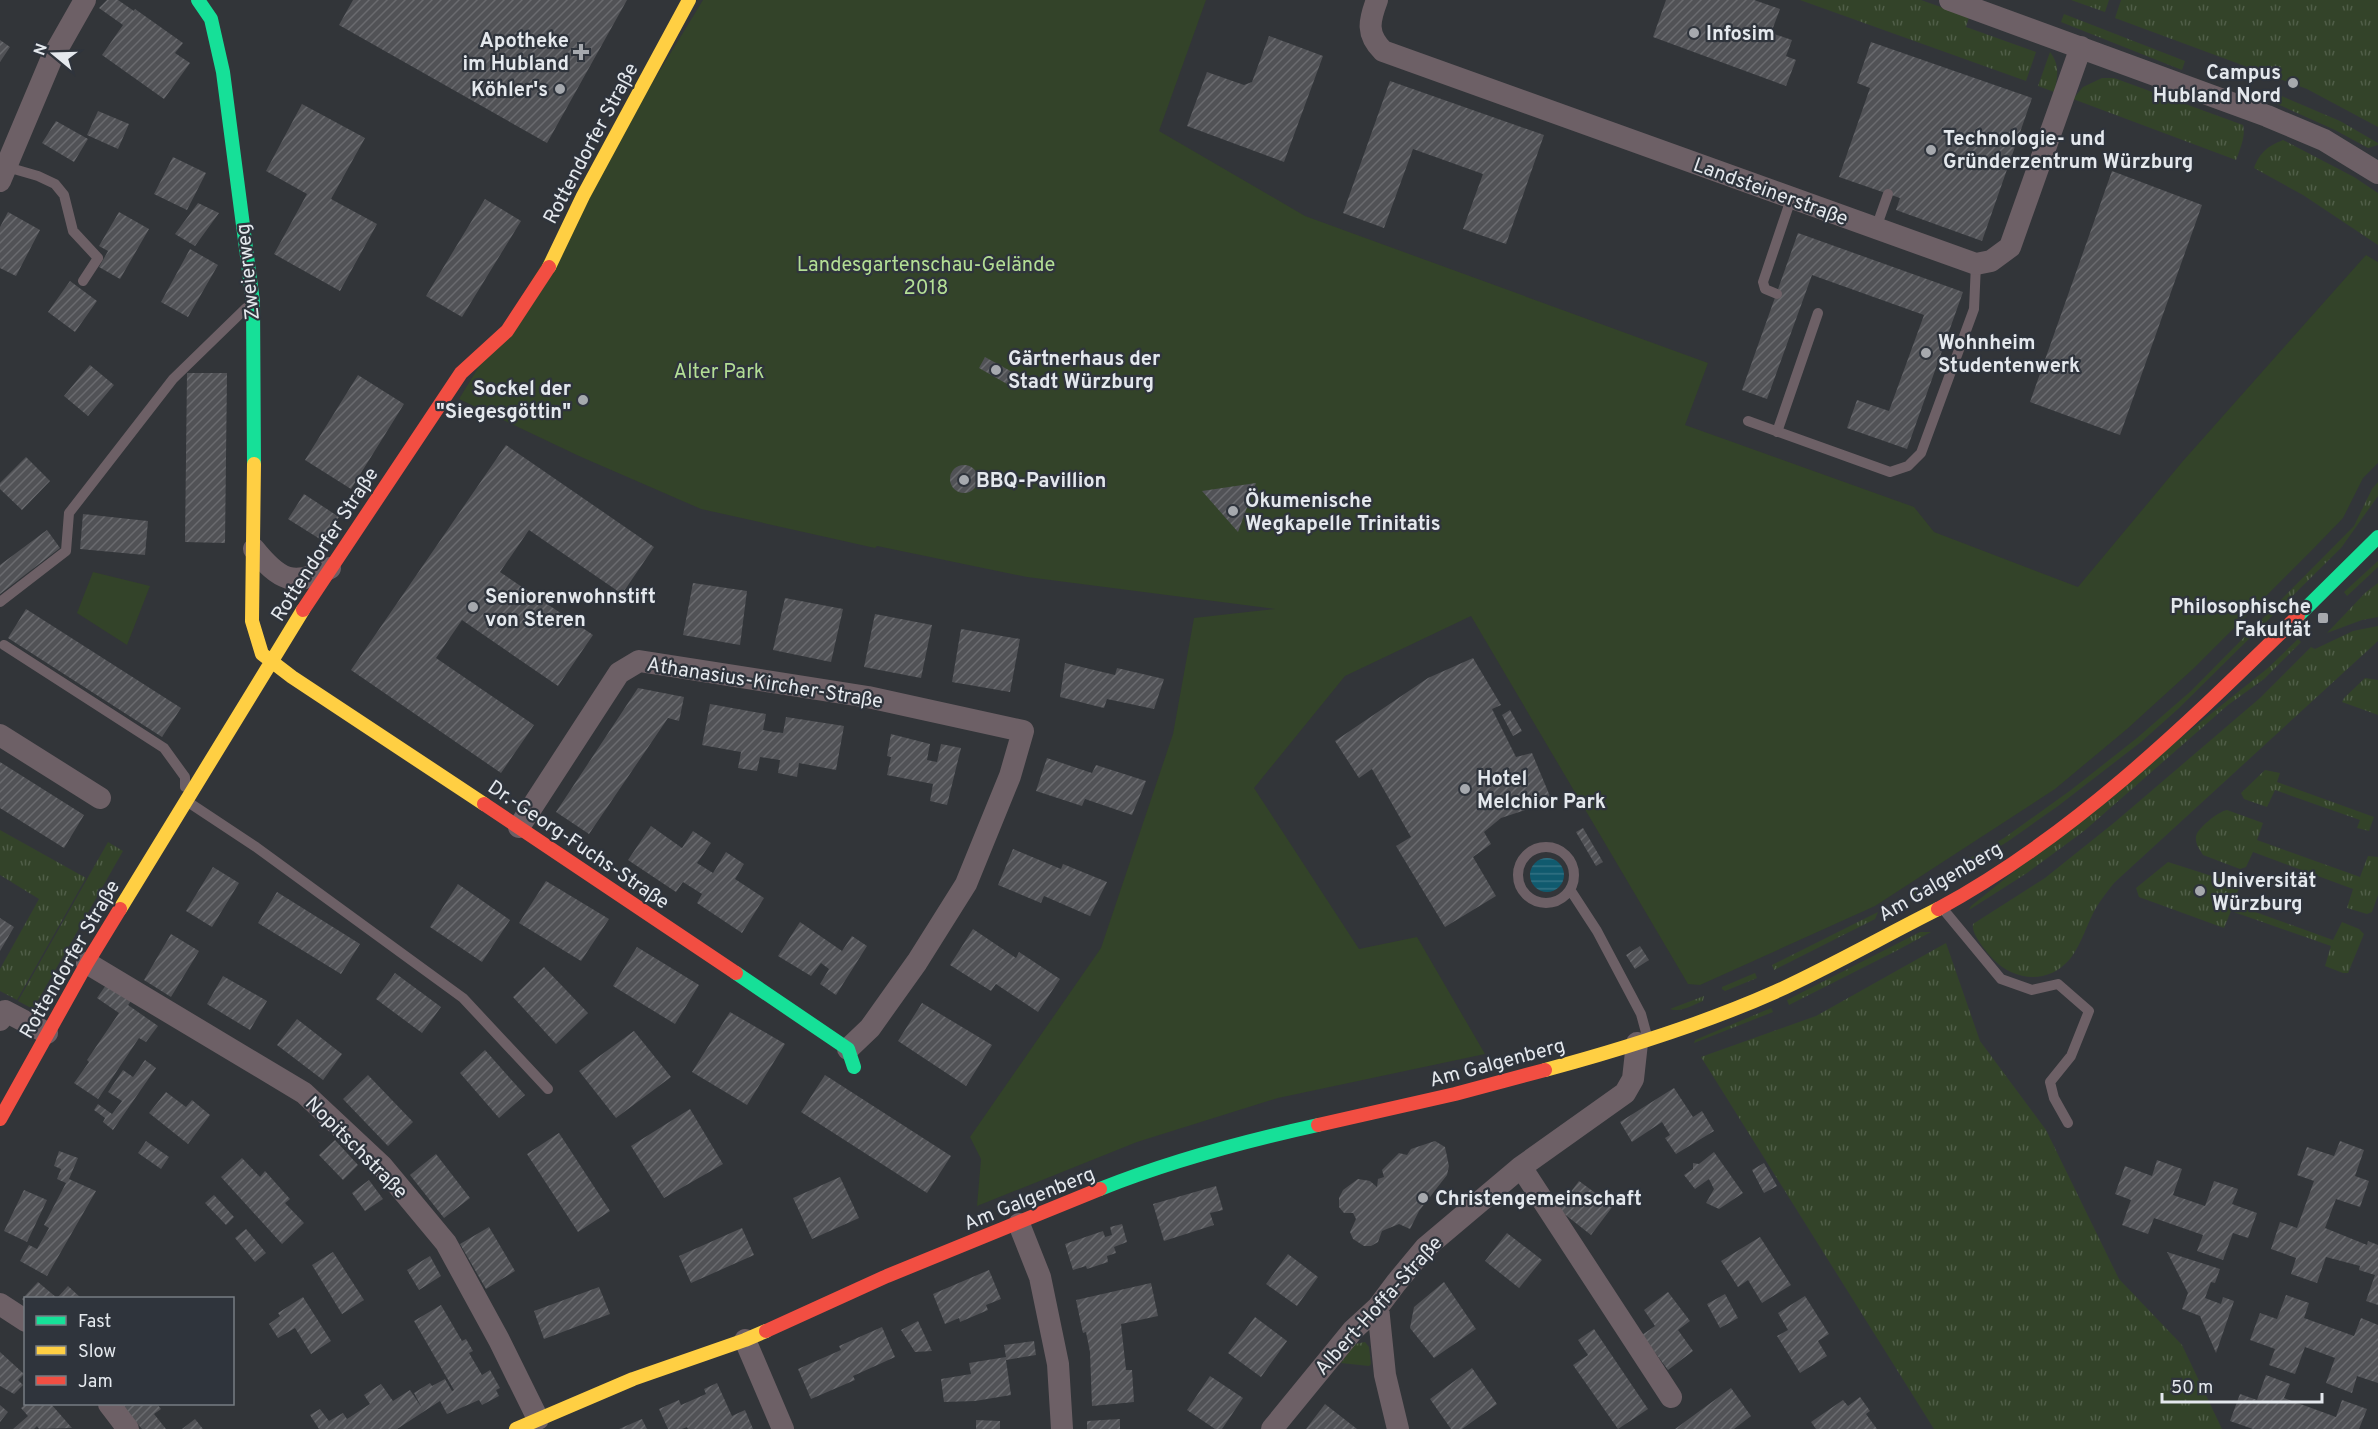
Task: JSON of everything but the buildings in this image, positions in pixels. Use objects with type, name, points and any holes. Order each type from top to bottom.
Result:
[{"type":"street","points":[[4,174],[55,51],[85,0]]},
{"type":"street","name":"Zweierweg","points":[[198,0],[210,19],[223,72],[252,302],[254,549],[252,621],[262,654],[271,663]]},
{"type":"street","name":"Rottendorfer Straße","points":[[0,1119],[87,963],[330,568],[461,373],[507,331],[544,276],[583,196],[689,0]]},
{"type":"street","name":"Landsteinerstraße","points":[[1377,0],[1370,18],[1370,30],[1376,44],[1383,51],[1976,264]]},
{"type":"street","points":[[1950,0],[2267,116],[2324,140],[2378,174]]},
{"type":"street","points":[[1976,264],[1991,261],[2010,247],[2081,47]]},
{"type":"street","name":"Am Galgenberg","points":[[516,1429],[633,1379],[745,1340],[887,1276],[1128,1178],[1214,1151],[1455,1094],[1593,1056],[1680,1029],[1775,992],[1941,907],[2003,870],[2091,806],[2220,692],[2378,537]]},
{"type":"street","points":[[254,549],[279,576],[296,581],[313,577],[330,568]]},
{"type":"street","name":"Athanasius-Kircher-Straße","points":[[519,826],[619,673],[639,661],[868,697],[1023,731],[1010,776],[966,884],[917,962],[851,1058]]},
{"type":"street","name":"Dr.-Georg-Fuchs-Straße","points":[[271,663],[519,826],[851,1058]]},
{"type":"street","points":[[0,735],[100,798]]},
{"type":"street","name":"Nopitschstraße","points":[[87,963],[304,1093],[382,1166],[446,1243],[499,1340],[538,1419]]},
{"type":"street","points":[[2,1013],[47,1033]]},
{"type":"street","name":"Albert-Hoffa-Straße","points":[[1272,1429],[1353,1330],[1378,1307],[1425,1248],[1521,1167],[1625,1093],[1633,1078],[1643,1041]]},
{"type":"street","points":[[1521,1167],[1671,1397]]},
{"type":"street","points":[[1019,1224],[1040,1276],[1058,1364],[1062,1429]]},
{"type":"street","points":[[0,1304],[24,1320]]},
{"type":"street","points":[[1378,1307],[1385,1375],[1398,1429]]},
{"type":"street","points":[[745,1340],[783,1429]]},
{"type":"street","points":[[109,1405],[128,1429]]},
{"type":"lane","points":[[4,174],[38,176],[55,184],[64,195],[73,231],[98,258],[83,281]]},
{"type":"lane","points":[[1876,228],[1888,194]]},
{"type":"lane","points":[[1777,294],[1765,289],[1763,282],[1791,199]]},
{"type":"lane","points":[[1748,421],[1890,472],[1908,466],[1921,453],[1974,309],[1976,264]]},
{"type":"lane","points":[[0,602],[66,551],[69,513],[173,379],[252,302]]},
{"type":"lane","points":[[1777,432],[1818,313]]},
{"type":"lane","points":[[4,645],[164,748],[184,777],[186,801],[256,847],[463,998],[548,1089]]},
{"type":"lane","points":[[1571,891],[1560,901],[1545,904],[1531,899],[1521,888],[1517,873],[1522,859],[1533,849],[1548,846],[1562,850],[1572,862],[1575,877],[1571,891],[1597,931],[1637,1005],[1643,1041]]},
{"type":"lane","points":[[1941,907],[2001,979],[2032,990],[2058,984],[2089,1011],[2071,1056],[2050,1082],[2054,1098],[2068,1123]]},
{"type":"green space","name":"Landesgartenschau-Gelände 2018","points":[[703,0],[1206,0],[1159,131],[1305,216],[1708,363],[1685,425],[1914,507],[1934,532],[2078,587],[2183,461],[2366,255],[2378,262],[2378,463],[2363,478],[2343,518],[2314,548],[2193,669],[2127,729],[2055,789],[1875,906],[1700,985],[1688,984],[1471,616],[1345,676],[1254,788],[1359,949],[1417,937],[1485,1054],[1278,1098],[1137,1142],[977,1206],[981,1159],[970,1137],[1101,948],[1173,734],[1194,618],[1275,609],[1027,577],[877,546],[875,548],[701,509],[579,456],[459,399]]},
{"type":"green space","points":[[1800,0],[1921,0],[1969,17],[1966,27],[2036,52],[2026,81]]},
{"type":"green space","points":[[2071,0],[2109,0],[2105,12]]},
{"type":"green space","name":"Campus Hubland Nord","points":[[2121,0],[2378,0],[2378,127],[2307,89],[2115,18]]},
{"type":"green space","points":[[2064,14],[2185,61],[2182,70],[2061,22]]},
{"type":"green space","points":[[2050,52],[2057,71],[2054,92],[2038,86]]},
{"type":"green space","points":[[2102,78],[2114,78],[2243,125],[2243,138],[2236,160],[2073,99],[2083,87]]},
{"type":"green space","points":[[2279,95],[2340,121],[2378,145],[2368,148],[2335,130],[2275,103]]},
{"type":"green space","points":[[2283,140],[2354,177],[2378,193],[2378,245],[2303,195],[2254,168],[2265,150]]},
{"type":"green space","points":[[2378,482],[2378,496],[2341,548],[2178,709],[2141,742],[2007,842],[1916,897],[1911,897],[1912,893],[2004,838],[2071,790],[2137,738],[2191,691],[2354,526],[2372,489]]},
{"type":"green space","points":[[2378,561],[2378,567],[2347,596],[2344,592]]},
{"type":"green space","points":[[93,572],[150,586],[127,645],[77,613]]},
{"type":"green space","points":[[2378,583],[2378,617],[2362,620],[2327,633],[2365,593]]},
{"type":"green space","points":[[2378,626],[2378,641],[2114,883],[2097,906],[2074,953],[2061,967],[2042,976],[2021,976],[2001,966],[1987,952],[1977,937],[1973,924],[2045,878],[2115,822],[2260,698],[2311,647],[2315,649],[2353,631]]},
{"type":"green space","points":[[2298,639],[2301,642],[2264,679],[2228,705],[2084,831],[2027,873],[1969,910],[1971,906],[2268,668]]},
{"type":"green space","points":[[2365,678],[2378,680],[2378,715],[2342,702]]},
{"type":"green space","points":[[2265,770],[2280,773],[2277,782],[2374,817],[2369,831],[2357,828],[2360,820],[2275,790],[2267,807],[2244,799],[2241,793]]},
{"type":"green space","points":[[2227,810],[2263,823],[2257,840],[2360,877],[2368,856],[2378,857],[2378,895],[2372,912],[2367,914],[2347,908],[2353,889],[2253,852],[2246,867],[2240,869],[2203,855],[2196,842],[2197,834],[2208,821]]},
{"type":"green space","points":[[0,830],[86,878],[17,1000],[0,991],[0,969],[39,899],[0,875]]},
{"type":"green space","points":[[108,842],[123,851],[33,1009],[18,1001]]},
{"type":"green space","points":[[2168,862],[2240,885],[2233,904],[2333,940],[2342,922],[2359,929],[2364,934],[2348,973],[2325,966],[2331,946],[2231,911],[2224,928],[2139,897],[2136,888]]},
{"type":"green space","points":[[1878,912],[1875,919],[1774,970],[1772,965]]},
{"type":"green space","points":[[1920,932],[1931,932],[1789,1005],[1787,1000]]},
{"type":"green space","points":[[1946,943],[1980,1041],[2046,1130],[2119,1279],[2182,1345],[2222,1429],[1934,1429],[1701,1057],[1816,1016]]},
{"type":"green space","points":[[1755,973],[1757,978],[1725,991],[1722,989],[1722,987]]},
{"type":"green space","points":[[1704,996],[1703,1001],[1686,1008],[1670,1009]]},
{"type":"green space","points":[[1771,1008],[1773,1012],[1694,1043],[1695,1040]]},
{"type":"green space","points":[[1365,1342],[1369,1347],[1371,1364],[1369,1366],[1341,1363],[1355,1344]]},
{"type":"water","points":[[1547,858],[1559,863],[1564,875],[1559,887],[1547,892],[1535,887],[1530,875],[1535,863]]},
{"type":"traffic: fast","points":[[198,0],[211,19],[223,72],[253,302],[254,464]]},
{"type":"traffic: fast","points":[[2298,616],[2378,537]]},
{"type":"traffic: fast","points":[[736,973],[848,1049],[854,1067]]},
{"type":"traffic: fast","points":[[1100,1189],[1208,1152],[1318,1125]]},
{"type":"traffic: slow","points":[[549,267],[583,196],[689,0]]},
{"type":"traffic: slow","points":[[254,464],[252,621],[262,654],[292,677],[484,804]]},
{"type":"traffic: slow","points":[[120,909],[303,610]]},
{"type":"traffic: slow","points":[[1545,1070],[1662,1036],[1747,1004],[1816,972],[1938,909]]},
{"type":"traffic: slow","points":[[516,1429],[633,1379],[766,1331]]},
{"type":"traffic: jam","points":[[303,610],[461,373],[507,331],[549,267]]},
{"type":"traffic: jam","points":[[1938,909],[1988,880],[2083,812],[2215,697],[2298,616]]},
{"type":"traffic: jam","points":[[484,804],[736,973]]},
{"type":"traffic: jam","points":[[0,1119],[87,963],[120,909]]},
{"type":"traffic: jam","points":[[1318,1125],[1455,1094],[1545,1070]]},
{"type":"traffic: jam","points":[[766,1331],[887,1276],[1100,1189]]},
{"type":"place","name":"Infosim","points":[[1694,33]]},
{"type":"place","name":"Apotheke im Hubland","points":[[581,52]]},
{"type":"place","name":"Campus Hubland Nord","points":[[2293,83]]},
{"type":"place","name":"Köhler's","points":[[560,89]]},
{"type":"place","name":"Technologie- und Gründerzentrum Würzburg","points":[[1931,150]]},
{"type":"place","name":"Wohnheim Studentenwerk","points":[[1926,353]]},
{"type":"place","name":"Gärtnerhaus der Stadt Würzburg","points":[[996,370]]},
{"type":"place","name":"Sockel der \"Siegesgöttin\"","points":[[583,400]]},
{"type":"place","name":"BBQ-Pavillion","points":[[964,480]]},
{"type":"place","name":"Ökumenische Wegkapelle Trinitatis","points":[[1233,511]]},
{"type":"place","name":"Seniorenwohnstift von Steren","points":[[473,607]]},
{"type":"place","name":"Philosophische Fakultät","points":[[2323,618]]},
{"type":"place","name":"Hotel Melchior Park","points":[[1465,789]]},
{"type":"place","name":"Universität Würzburg","points":[[2200,891]]},
{"type":"place","name":"Christengemeinschaft","points":[[1423,1198]]},
{"type":"park label","name":"Alter Park","points":[[719,371]]}]
